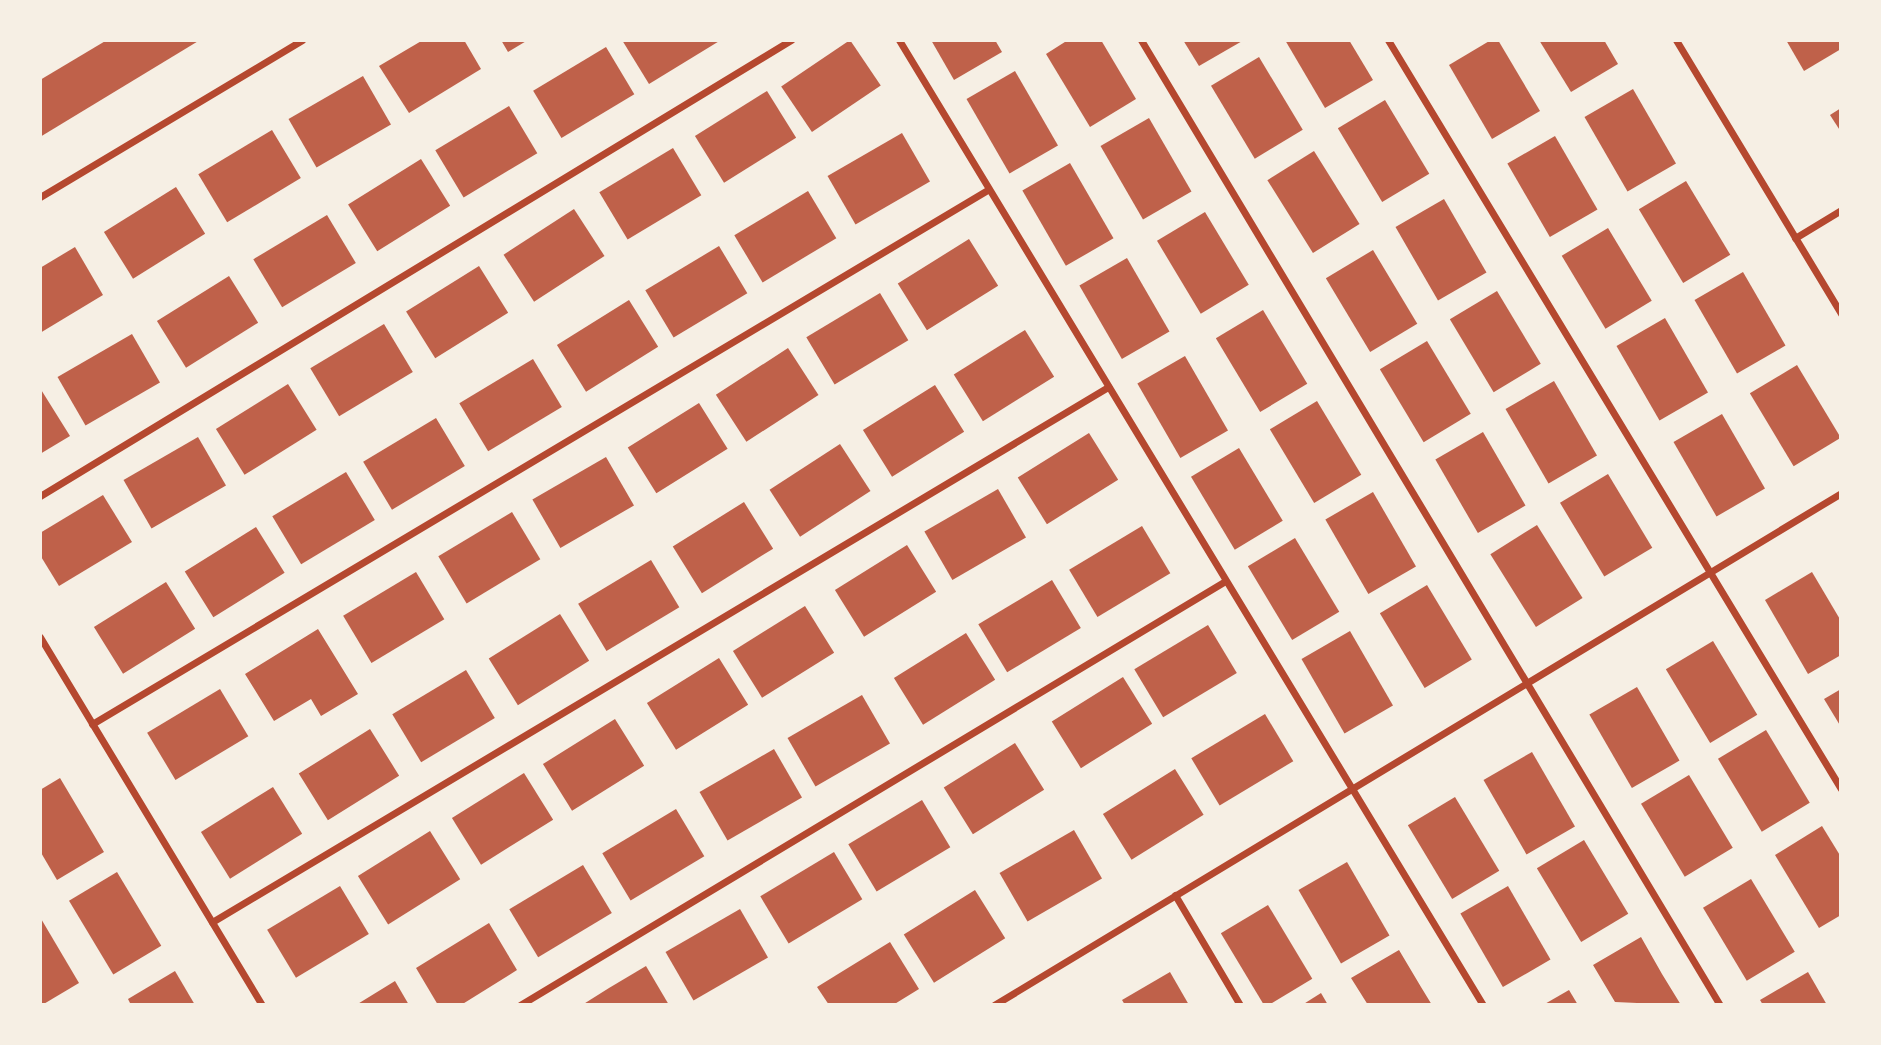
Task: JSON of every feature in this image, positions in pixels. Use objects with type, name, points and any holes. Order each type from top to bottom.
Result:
[{"type":"street","points":[[40,197],[302,40]]},
{"type":"street","points":[[40,496],[791,40]]},
{"type":"street","points":[[899,40],[1483,1005]]},
{"type":"street","points":[[1141,40],[1720,1005]]},
{"type":"street","points":[[1388,40],[1841,789]]},
{"type":"street","points":[[1678,41],[1841,314]]},
{"type":"street","points":[[92,724],[989,189]]},
{"type":"street","points":[[1795,238],[1841,210]]},
{"type":"street","points":[[212,922],[1108,387]]},
{"type":"street","points":[[994,1005],[1841,493]]},
{"type":"street","points":[[520,1005],[1225,581]]},
{"type":"street","points":[[40,637],[262,1005]]},
{"type":"street","points":[[1174,895],[1240,1005]]},
{"type":"building","points":[[107,40],[200,40],[40,137],[40,80]]},
{"type":"building","points":[[423,40],[464,40],[481,69],[409,113],[379,66]]},
{"type":"building","points":[[501,40],[528,40],[508,52]]},
{"type":"building","points":[[622,40],[721,40],[649,84]]},
{"type":"building","points":[[850,40],[881,86],[812,132],[781,86]]},
{"type":"building","points":[[931,40],[995,40],[1002,52],[954,80]]},
{"type":"building","points":[[1068,40],[1101,40],[1136,99],[1090,127],[1046,54]]},
{"type":"building","points":[[1183,40],[1244,40],[1199,66]]},
{"type":"building","points":[[1285,40],[1349,40],[1373,80],[1325,108]]},
{"type":"building","points":[[1491,40],[1498,40],[1540,111],[1492,139],[1449,65]]},
{"type":"building","points":[[1539,40],[1604,40],[1618,64],[1571,92]]},
{"type":"building","points":[[1786,40],[1841,40],[1841,49],[1804,71]]},
{"type":"building","points":[[606,47],[634,94],[561,138],[533,91]]},
{"type":"building","points":[[1259,57],[1303,130],[1255,159],[1211,86]]},
{"type":"building","points":[[1015,71],[1058,145],[1010,173],[967,99]]},
{"type":"building","points":[[363,76],[391,124],[317,167],[289,119]]},
{"type":"building","points":[[1633,89],[1676,163],[1628,191],[1585,117]]},
{"type":"building","points":[[767,91],[796,138],[724,183],[695,136]]},
{"type":"building","points":[[1385,100],[1429,174],[1382,202],[1338,128]]},
{"type":"building","points":[[509,106],[537,153],[464,197],[435,150]]},
{"type":"building","points":[[1841,108],[1841,132],[1830,115]]},
{"type":"building","points":[[1149,118],[1192,192],[1143,220],[1101,146]]},
{"type":"building","points":[[272,130],[301,178],[227,222],[198,174]]},
{"type":"building","points":[[902,133],[930,181],[856,224],[828,176]]},
{"type":"building","points":[[1555,136],[1598,210],[1550,237],[1507,164]]},
{"type":"building","points":[[673,148],[701,195],[628,239],[599,192]]},
{"type":"building","points":[[1314,151],[1360,224],[1313,253],[1267,180]]},
{"type":"building","points":[[421,159],[450,206],[377,251],[348,205]]},
{"type":"building","points":[[1070,163],[1114,238],[1066,266],[1022,190]]},
{"type":"building","points":[[1686,181],[1730,255],[1683,283],[1639,209]]},
{"type":"building","points":[[176,187],[205,234],[133,279],[104,232]]},
{"type":"building","points":[[808,191],[836,238],[763,282],[734,235]]},
{"type":"building","points":[[1444,199],[1486,273],[1438,301],[1396,227]]},
{"type":"building","points":[[574,209],[604,256],[534,302],[504,255]]},
{"type":"building","points":[[1205,212],[1249,285],[1201,314],[1157,241]]},
{"type":"building","points":[[327,215],[356,263],[282,307],[253,259]]},
{"type":"building","points":[[1608,228],[1652,301],[1605,329],[1562,256]]},
{"type":"building","points":[[969,239],[998,286],[927,330],[898,284]]},
{"type":"building","points":[[719,246],[747,293],[674,337],[645,290]]},
{"type":"building","points":[[75,247],[103,295],[40,333],[40,268]]},
{"type":"building","points":[[1373,250],[1417,324],[1370,352],[1326,278]]},
{"type":"building","points":[[1127,258],[1170,332],[1122,359],[1079,286]]},
{"type":"building","points":[[479,266],[508,313],[435,358],[406,312]]},
{"type":"building","points":[[1743,272],[1786,346],[1737,374],[1695,300]]},
{"type":"building","points":[[229,276],[258,323],[186,368],[157,321]]},
{"type":"building","points":[[1497,291],[1541,364],[1494,392],[1450,319]]},
{"type":"building","points":[[880,293],[908,340],[835,384],[806,337]]},
{"type":"building","points":[[629,300],[658,347],[586,392],[557,345]]},
{"type":"building","points":[[1263,310],[1307,384],[1260,412],[1216,338]]},
{"type":"building","points":[[1665,318],[1708,392],[1660,420],[1617,346]]},
{"type":"building","points":[[384,324],[413,372],[339,416],[310,368]]},
{"type":"building","points":[[1025,330],[1054,377],[983,421],[954,375]]},
{"type":"building","points":[[132,334],[160,382],[86,425],[58,377]]},
{"type":"building","points":[[1427,341],[1471,414],[1424,442],[1380,369]]},
{"type":"building","points":[[788,348],[818,395],[746,442],[716,395]]},
{"type":"building","points":[[1185,356],[1228,430],[1180,458],[1137,384]]},
{"type":"building","points":[[533,359],[562,407],[488,451],[459,403]]},
{"type":"building","points":[[1797,365],[1841,438],[1794,466],[1750,393]]},
{"type":"building","points":[[1554,381],[1597,455],[1549,483],[1506,409]]},
{"type":"building","points":[[288,384],[317,430],[245,475],[216,429]]},
{"type":"building","points":[[935,385],[964,432],[892,477],[863,430]]},
{"type":"building","points":[[40,388],[70,436],[40,454]]},
{"type":"building","points":[[1317,401],[1361,475],[1314,503],[1270,429]]},
{"type":"building","points":[[699,403],[728,449],[656,493],[628,448]]},
{"type":"building","points":[[1722,414],[1765,488],[1717,516],[1674,442]]},
{"type":"building","points":[[436,418],[465,466],[392,510],[363,462]]},
{"type":"building","points":[[1483,432],[1526,506],[1478,533],[1435,460]]},
{"type":"building","points":[[1089,433],[1118,480],[1047,524],[1018,478]]},
{"type":"building","points":[[198,437],[226,485],[152,528],[124,480]]},
{"type":"building","points":[[840,444],[870,491],[800,537],[770,490]]},
{"type":"building","points":[[1239,448],[1283,521],[1235,550],[1191,477]]},
{"type":"building","points":[[606,457],[634,505],[560,548],[532,500]]},
{"type":"building","points":[[346,472],[375,520],[301,564],[272,516]]},
{"type":"building","points":[[1608,474],[1652,548],[1604,577],[1560,503]]},
{"type":"building","points":[[998,489],[1026,537],[952,580],[924,532]]},
{"type":"building","points":[[1373,492],[1416,566],[1368,594],[1325,520]]},
{"type":"building","points":[[103,495],[132,542],[59,586],[40,555],[40,533]]},
{"type":"building","points":[[744,502],[773,549],[702,593],[673,547]]},
{"type":"building","points":[[512,512],[540,559],[467,603],[438,556]]},
{"type":"building","points":[[1537,525],[1583,598],[1536,627],[1490,554]]},
{"type":"building","points":[[1142,526],[1170,573],[1097,617],[1069,570]]},
{"type":"building","points":[[256,527],[285,573],[213,617],[185,572]]},
{"type":"building","points":[[1295,538],[1339,612],[1292,640],[1248,566]]},
{"type":"building","points":[[907,545],[936,592],[864,637],[835,590]]},
{"type":"building","points":[[651,560],[679,607],[606,651],[578,604]]},
{"type":"building","points":[[416,572],[444,619],[371,663],[343,616]]},
{"type":"building","points":[[1812,572],[1841,621],[1841,655],[1808,674],[1765,600]]},
{"type":"building","points":[[1052,580],[1081,628],[1007,672],[978,624]]},
{"type":"building","points":[[166,582],[195,629],[123,674],[94,627]]},
{"type":"building","points":[[1427,585],[1472,660],[1425,688],[1380,613]]},
{"type":"building","points":[[805,606],[834,653],[762,698],[733,651]]},
{"type":"building","points":[[560,614],[589,661],[518,705],[489,659]]},
{"type":"building","points":[[1208,625],[1237,673],[1163,717],[1134,669]]},
{"type":"building","points":[[318,629],[358,694],[321,716],[311,699],[274,721],[245,674]]},
{"type":"building","points":[[1350,631],[1393,705],[1345,733],[1302,659]]},
{"type":"building","points":[[966,633],[995,680],[923,725],[894,678]]},
{"type":"building","points":[[1713,641],[1757,715],[1710,743],[1666,669]]},
{"type":"building","points":[[719,658],[748,705],[676,750],[647,703]]},
{"type":"building","points":[[466,670],[495,718],[421,762],[392,714]]},
{"type":"building","points":[[1123,677],[1152,724],[1081,768],[1052,722]]},
{"type":"building","points":[[1637,687],[1680,761],[1632,788],[1589,714]]},
{"type":"building","points":[[220,689],[248,736],[175,780],[147,733]]},
{"type":"building","points":[[1841,689],[1841,727],[1824,699]]},
{"type":"building","points":[[862,695],[890,743],[816,786],[788,738]]},
{"type":"building","points":[[1265,714],[1293,761],[1220,805],[1191,758]]},
{"type":"building","points":[[615,719],[644,766],[572,811],[543,764]]},
{"type":"building","points":[[370,729],[399,776],[328,820],[299,774]]},
{"type":"building","points":[[1766,730],[1810,803],[1762,832],[1718,759]]},
{"type":"building","points":[[1015,743],[1044,790],[973,834],[944,788]]},
{"type":"building","points":[[774,749],[802,797],[728,840],[700,792]]},
{"type":"building","points":[[1532,752],[1575,826],[1527,854],[1484,780]]},
{"type":"building","points":[[1175,769],[1204,815],[1132,860],[1103,814]]},
{"type":"building","points":[[524,773],[553,820],[481,865],[452,818]]},
{"type":"building","points":[[1689,775],[1733,848],[1685,877],[1641,804]]},
{"type":"building","points":[[60,778],[104,852],[57,880],[40,851],[40,790]]},
{"type":"building","points":[[273,787],[302,834],[230,879],[201,832]]},
{"type":"building","points":[[1455,797],[1499,871],[1452,899],[1408,825]]},
{"type":"building","points":[[922,800],[950,847],[877,891],[848,844]]},
{"type":"building","points":[[676,809],[704,856],[631,900],[602,853]]},
{"type":"building","points":[[1822,826],[1841,857],[1841,915],[1819,928],[1775,855]]},
{"type":"building","points":[[1074,830],[1102,878],[1028,921],[1000,873]]},
{"type":"building","points":[[430,831],[460,879],[388,924],[358,876]]},
{"type":"building","points":[[1584,840],[1628,914],[1581,942],[1537,868]]},
{"type":"building","points":[[834,852],[862,899],[789,943],[760,896]]},
{"type":"building","points":[[1347,862],[1390,936],[1341,964],[1299,890]]},
{"type":"building","points":[[583,865],[612,913],[538,957],[509,909]]},
{"type":"building","points":[[117,872],[161,946],[113,975],[69,901]]},
{"type":"building","points":[[1751,879],[1795,952],[1747,981],[1703,908]]},
{"type":"building","points":[[340,886],[369,934],[296,978],[267,930]]},
{"type":"building","points":[[1508,886],[1550,960],[1503,987],[1460,914]]},
{"type":"building","points":[[975,890],[1005,938],[934,983],[904,935]]},
{"type":"building","points":[[1268,905],[1312,979],[1269,1005],[1264,1005],[1221,933]]},
{"type":"building","points":[[740,909],[768,957],[694,1000],[666,952]]},
{"type":"building","points":[[40,917],[79,983],[42,1005],[40,1005]]},
{"type":"building","points":[[489,923],[517,970],[461,1005],[438,1005],[416,968]]},
{"type":"building","points":[[1641,937],[1681,1005],[1615,1002],[1593,965]]},
{"type":"building","points":[[890,942],[919,989],[893,1005],[829,1005],[817,987]]},
{"type":"building","points":[[1399,950],[1432,1005],[1368,1005],[1351,978]]},
{"type":"building","points":[[646,966],[669,1005],[582,1005],[609,988]]},
{"type":"building","points":[[175,971],[195,1005],[131,1005],[128,999]]},
{"type":"building","points":[[1170,972],[1189,1005],[1125,1005],[1122,1000]]},
{"type":"building","points":[[1808,972],[1827,1005],[1763,1005],[1760,1000]]},
{"type":"building","points":[[395,981],[409,1005],[356,1005]]},
{"type":"building","points":[[1569,990],[1578,1005],[1543,1005]]},
{"type":"building","points":[[1321,993],[1328,1005],[1302,1005]]}]
